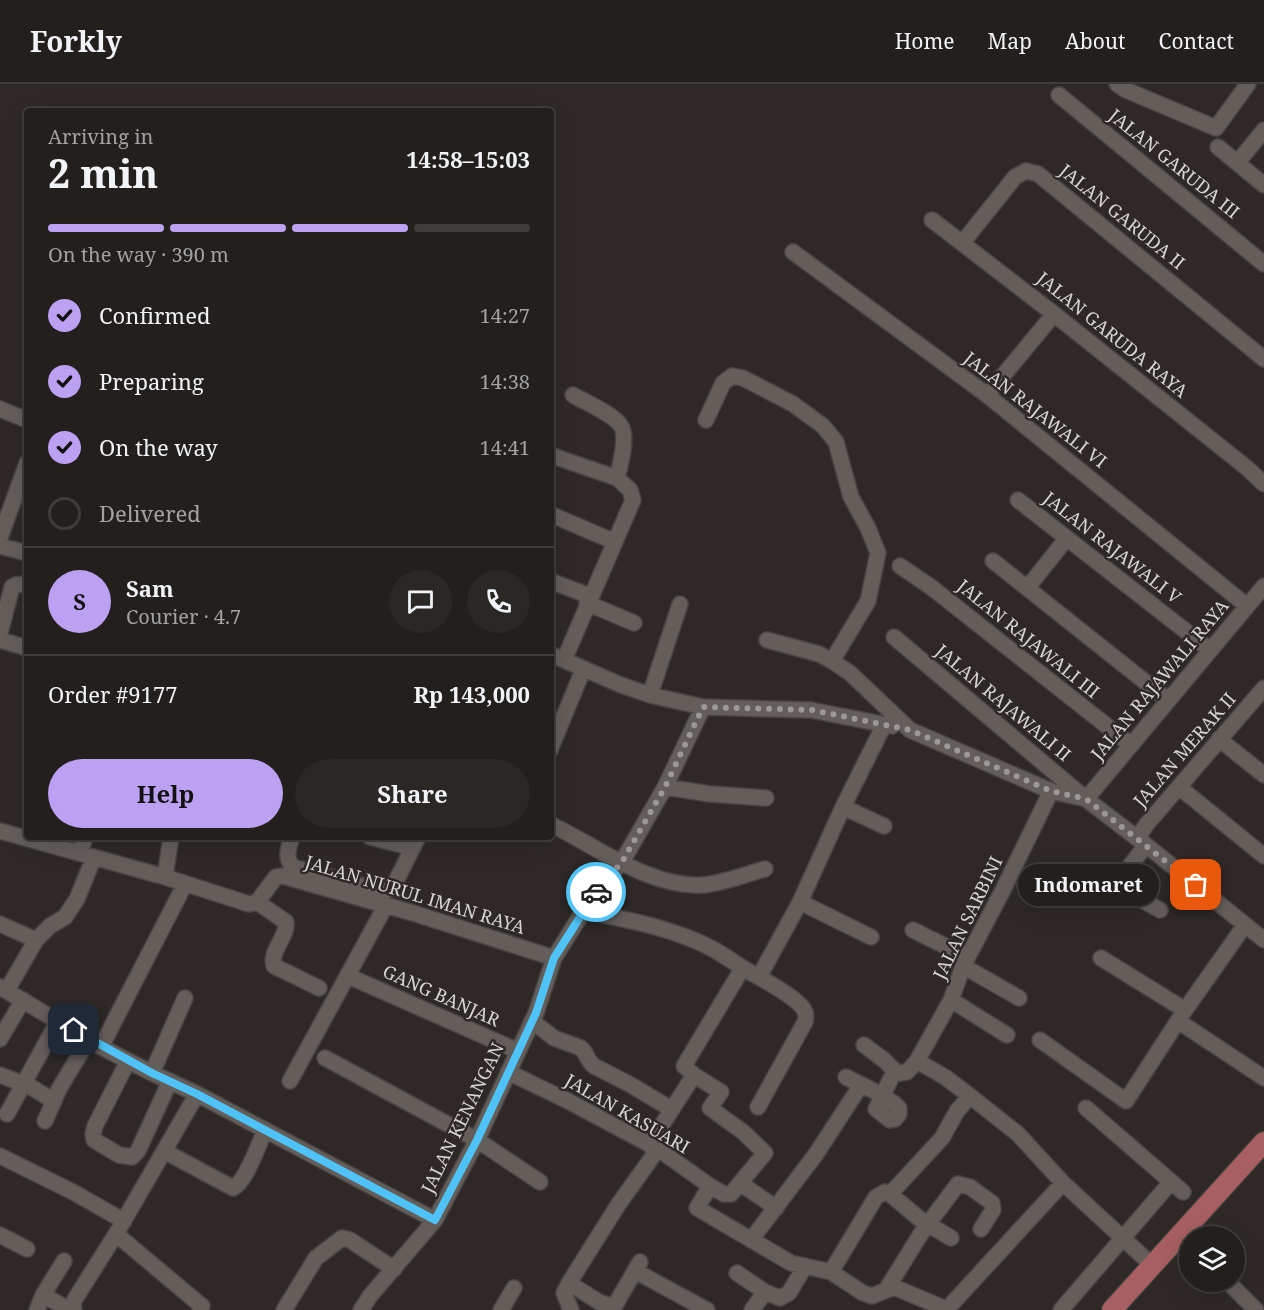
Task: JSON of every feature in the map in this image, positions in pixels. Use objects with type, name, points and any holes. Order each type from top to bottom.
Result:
[{"type":"main road","points":[[1196,1226],[1262,1151]]},
{"type":"main road","points":[[1112,1310],[1153,1266],[1179,1244]]},
{"type":"street","points":[[1121,87],[1216,128],[1248,84]]},
{"type":"street","name":"JALAN GARUDA III","points":[[1059,95],[1264,264]]},
{"type":"street","points":[[1237,163],[1264,130]]},
{"type":"street","points":[[1218,147],[1264,185]]},
{"type":"street","name":"JALAN GARUDA II","points":[[963,242],[1015,177],[1026,171],[1038,174],[1264,359]]},
{"type":"street","name":"JALAN GARUDA RAYA","points":[[932,220],[1262,476]]},
{"type":"street","name":"JALAN RAJAWALI VI","points":[[793,252],[987,395],[1247,606]]},
{"type":"street","points":[[987,395],[1054,314]]},
{"type":"street","points":[[706,420],[723,383],[732,376],[743,378],[794,404],[824,426],[837,442],[851,497],[868,528],[878,553],[868,601],[832,661]]},
{"type":"street","points":[[573,395],[615,419],[622,426],[624,435],[617,478]]},
{"type":"street","points":[[0,409],[24,419]]},
{"type":"street","points":[[554,456],[617,478],[630,489],[633,500],[589,600],[557,657],[583,670],[650,695],[703,707],[812,710],[910,730],[1051,791],[1086,799]]},
{"type":"street","points":[[0,538],[24,471]]},
{"type":"street","name":"JALAN RAJAWALI V","points":[[1018,500],[1210,650]]},
{"type":"street","points":[[554,516],[615,542]]},
{"type":"street","points":[[1028,587],[1067,538]]},
{"type":"street","points":[[0,546],[24,552]]},
{"type":"street","points":[[993,561],[1168,700]]},
{"type":"street","name":"JALAN RAJAWALI III","points":[[900,566],[931,587],[1131,745]]},
{"type":"street","points":[[554,583],[634,623]]},
{"type":"street","points":[[0,633],[12,587],[24,584]]},
{"type":"street","name":"JALAN RAJAWALI RAYA","points":[[1086,799],[1264,586]]},
{"type":"street","points":[[650,695],[680,604]]},
{"type":"street","name":"JALAN RAJAWALI II","points":[[894,637],[1086,799],[1264,940]]},
{"type":"street","points":[[0,640],[24,647]]},
{"type":"street","points":[[767,640],[804,649],[832,661],[850,673],[910,730]]},
{"type":"street","points":[[554,740],[583,670]]},
{"type":"street","name":"JALAN MERAK II","points":[[1160,910],[1126,891],[1121,883],[1123,875],[1142,842],[1146,825],[1262,693]]},
{"type":"street","name":"JALAN KENANGAN","points":[[361,1310],[435,1220],[477,1140],[518,1051],[532,1020],[554,958],[596,891],[622,862],[665,787],[703,707]]},
{"type":"street","points":[[759,977],[800,902],[843,807],[884,725]]},
{"type":"street","points":[[1220,739],[1264,775]]},
{"type":"street","points":[[665,787],[710,794],[766,798]]},
{"type":"street","points":[[1179,787],[1264,856]]},
{"type":"street","name":"JALAN SARBINI","points":[[917,1061],[951,1000],[965,961],[1003,890],[1051,791]]},
{"type":"street","points":[[843,807],[884,826]]},
{"type":"street","points":[[554,826],[646,874],[677,884],[704,885],[765,869]]},
{"type":"street","points":[[0,831],[24,836]]},
{"type":"street","points":[[47,840],[87,855],[165,877],[243,903],[257,902],[286,922],[285,932],[272,960],[274,966],[319,988]]},
{"type":"street","points":[[85,840],[87,855],[77,899],[65,917],[50,926],[36,940],[3,988],[128,1061],[197,1094],[435,1220]]},
{"type":"street","points":[[165,877],[171,840]]},
{"type":"street","points":[[291,840],[288,857],[289,864],[293,867],[379,891],[390,890],[415,843],[392,840]]},
{"type":"street","name":"JALAN NURUL IMAN RAYA","points":[[257,902],[274,879],[279,876],[386,905],[554,958]]},
{"type":"street","points":[[45,1121],[59,1089],[95,1043],[185,884]]},
{"type":"street","points":[[800,902],[871,937]]},
{"type":"street","points":[[290,1081],[386,905]]},
{"type":"street","points":[[585,911],[628,920],[712,948],[788,996],[805,1011],[805,1022],[758,1107]]},
{"type":"street","points":[[0,924],[36,940]]},
{"type":"street","points":[[1040,1040],[1126,1101],[1245,925]]},
{"type":"street","points":[[913,930],[965,961],[1019,998]]},
{"type":"street","points":[[1101,958],[1182,1015],[1264,1078]]},
{"type":"street","points":[[742,969],[684,1066],[721,1092],[710,1108],[743,1132],[765,1153],[734,1192],[728,1195],[710,1186],[697,1208],[791,1263],[831,1272],[863,1293],[877,1299]]},
{"type":"street","name":"GANG BANJAR","points":[[348,976],[518,1051]]},
{"type":"street","points":[[152,1073],[185,998]]},
{"type":"street","points":[[0,1039],[22,1000]]},
{"type":"street","points":[[951,1000],[1007,1035]]},
{"type":"street","points":[[532,1020],[554,1038],[581,1048],[588,1062],[594,1066],[671,1109]]},
{"type":"street","points":[[7,1114],[58,1021]]},
{"type":"street","points":[[864,1045],[896,1072],[907,1072],[917,1061],[945,1077],[970,1096],[1018,1134],[1063,1183],[1153,1266]]},
{"type":"street","points":[[325,1058],[477,1140],[540,1182]]},
{"type":"street","points":[[128,1061],[93,1134],[94,1140],[118,1155],[132,1157],[138,1151],[170,1081]]},
{"type":"street","name":"JALAN KASUARI","points":[[508,1072],[654,1147],[710,1186]]},
{"type":"street","points":[[846,1077],[881,1097],[896,1072]]},
{"type":"street","points":[[0,1075],[23,1084],[54,1101]]},
{"type":"street","points":[[571,1310],[564,1293],[569,1283],[654,1147],[671,1109],[694,1075]]},
{"type":"street","points":[[751,1240],[836,1126],[861,1085]]},
{"type":"street","points":[[64,1261],[40,1303],[72,1310],[197,1094]]},
{"type":"street","points":[[890,1194],[942,1138],[957,1111],[970,1096]]},
{"type":"street","points":[[1060,1310],[1122,1237],[1177,1187],[1086,1108]]},
{"type":"street","points":[[165,1152],[233,1188],[242,1180],[265,1131]]},
{"type":"street","points":[[0,1156],[73,1192],[120,1228],[203,1309]]},
{"type":"street","points":[[740,1183],[776,1208]]},
{"type":"street","points":[[877,1299],[894,1287],[947,1309],[1063,1183]]},
{"type":"street","points":[[877,1299],[927,1224],[958,1184],[963,1184],[992,1203],[993,1209],[981,1229]]},
{"type":"street","points":[[831,1272],[876,1197],[885,1191],[927,1224],[951,1238]]},
{"type":"street","points":[[0,1235],[27,1249]]},
{"type":"street","points":[[284,1310],[316,1257],[342,1238],[350,1240],[394,1269]]},
{"type":"street","points":[[569,1283],[599,1302],[614,1307],[638,1266],[707,1310]]},
{"type":"street","points":[[737,1273],[765,1292],[780,1298],[785,1296],[795,1284],[805,1266]]},
{"type":"street","points":[[501,1310],[514,1288]]},
{"type":"street","points":[[752,1310],[765,1292]]},
{"type":"street","points":[[1238,1292],[1256,1310]]},
{"type":"way so far","points":[[596,892],[622,862],[665,787],[703,707],[812,710],[910,730],[1051,791],[1086,799],[1196,885]]},
{"type":"place","name":"Indomaret","points":[[1196,885]]},
{"type":"route","points":[[74,1030],[101,1047],[197,1094],[435,1220],[477,1140],[536,1013],[554,958],[596,892]]}]
